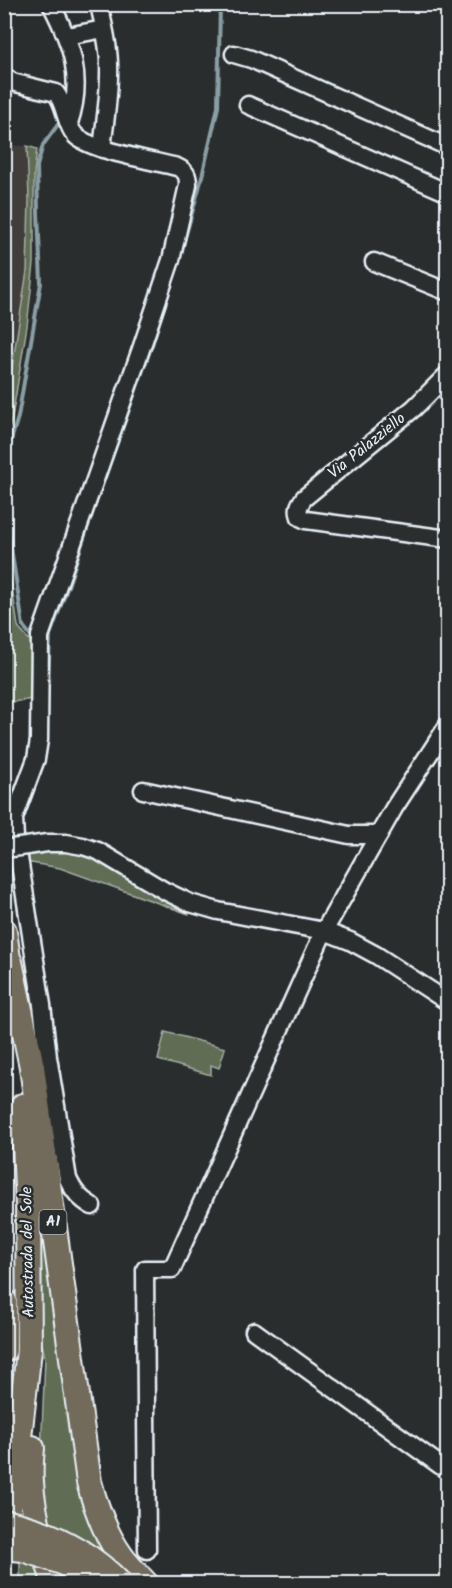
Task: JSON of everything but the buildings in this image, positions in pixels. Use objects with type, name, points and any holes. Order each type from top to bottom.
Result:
[{"type":"highway","name":"Autostrada del Sole","points":[[4,931],[10,962],[23,1093],[28,1207],[29,1350],[15,1472],[4,1537]]},
{"type":"highway","name":"A1","points":[[10,962],[32,1067],[90,1482],[95,1504],[104,1526],[121,1556],[146,1584]]},
{"type":"highway","name":"Autostrada del Sole","points":[[4,1301],[4,1350]]},
{"type":"highway","points":[[29,1350],[33,1420],[30,1478],[42,1543],[55,1584]]},
{"type":"highway","points":[[4,1522],[25,1526],[70,1544],[87,1555],[120,1584]]},
{"type":"highway","points":[[4,1547],[23,1549],[62,1562],[90,1581]]},
{"type":"street","points":[[51,4],[67,36],[76,70],[76,94],[67,117]]},
{"type":"street","points":[[99,4],[108,47],[109,74],[102,149]]},
{"type":"street","points":[[67,36],[104,29]]},
{"type":"street","points":[[234,54],[251,59],[447,147]]},
{"type":"street","points":[[4,76],[12,82],[56,93],[72,131],[84,143],[177,167],[185,171],[188,177],[171,260],[40,640],[39,740],[36,759],[14,818],[16,848],[68,1179],[74,1192],[92,1206]]},
{"type":"street","points":[[248,105],[447,194]]},
{"type":"street","points":[[374,262],[447,292]]},
{"type":"street","name":"Via Palazziello","points":[[447,374],[414,408],[304,498],[298,510],[300,517],[306,520],[447,539]]},
{"type":"street","points":[[147,1550],[145,1269],[172,1269],[324,931],[379,835],[447,725]]},
{"type":"street","points":[[143,790],[349,835],[379,835]]},
{"type":"street","points":[[16,848],[47,843],[83,846],[98,851],[165,891],[190,903],[218,911],[324,931],[376,955],[447,1002]]},
{"type":"street","points":[[254,1331],[447,1471]]},
{"type":"shaded area","points":[[5,145],[27,146],[29,247],[5,412]]},
{"type":"green space","points":[[27,146],[37,149],[34,173],[34,263],[27,326],[12,418],[5,445],[5,412],[27,271],[29,199]]},
{"type":"green space","points":[[4,536],[18,626],[32,643],[33,699],[5,703]]},
{"type":"green space","points":[[27,848],[76,851],[102,862],[192,910],[189,914],[60,868],[26,862],[23,858]]},
{"type":"green space","points":[[165,1032],[225,1048],[219,1068],[211,1065],[211,1075],[158,1060]]},
{"type":"green space","points":[[38,1176],[73,1411],[138,1583],[64,1583],[46,1521],[40,1480],[45,1358],[39,1328]]},
{"type":"green space","points":[[20,1539],[49,1583],[20,1584]]},
{"type":"waterway","points":[[178,263],[201,181],[218,107],[220,4]]},
{"type":"waterway","points":[[4,464],[18,417],[41,283],[37,166],[43,145],[62,119]]},
{"type":"waterway","points":[[48,688],[50,635],[174,276]]},
{"type":"waterway","points":[[4,502],[23,626],[32,637],[36,638]]}]
